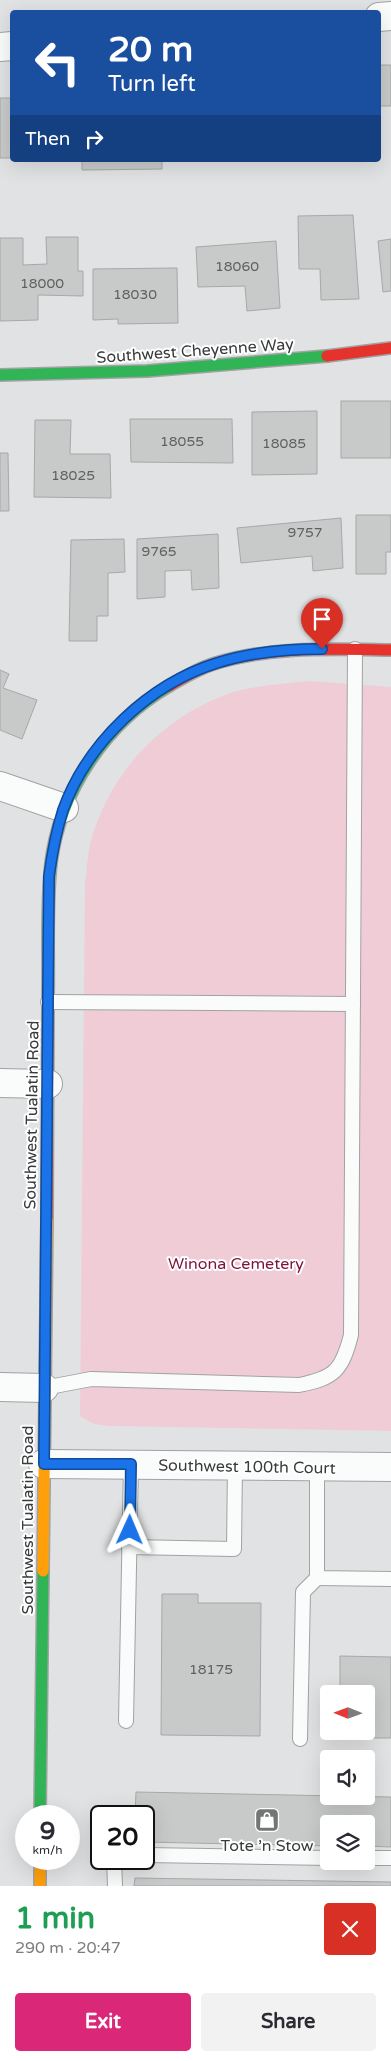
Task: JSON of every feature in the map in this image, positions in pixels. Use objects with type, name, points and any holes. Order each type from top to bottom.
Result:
[{"type":"main road","name":"Southwest Cheyenne Way","points":[[0,375],[47,376],[198,369],[319,358],[391,348]]},
{"type":"main road","name":"Southwest Tualatin Road","points":[[40,1805],[49,876],[57,830],[64,808],[86,765],[104,740],[134,710],[168,685],[216,663],[239,657],[305,649],[391,650]]},
{"type":"main road","points":[[40,1870],[40,1886]]},
{"type":"street","points":[[0,786],[64,808]]},
{"type":"street","points":[[0,1083],[48,1084]]},
{"type":"street","points":[[0,1387],[44,1388]]},
{"type":"street","name":"Southwest 100th Court","points":[[44,1464],[391,1467]]},
{"type":"lane","points":[[44,1388],[91,1379],[299,1385],[316,1382],[334,1373],[345,1357],[351,1335],[355,649]]},
{"type":"lane","points":[[48,1002],[353,1004]]},
{"type":"lane","points":[[126,1721],[131,1464]]},
{"type":"lane","points":[[129,1547],[234,1549],[235,1465]]},
{"type":"lane","points":[[300,1739],[303,1592],[317,1578],[317,1466]]},
{"type":"lane","points":[[317,1578],[391,1579]]},
{"type":"lane","points":[[155,1856],[320,1858]]},
{"type":"lane","points":[[375,1858],[391,1858]]},
{"type":"lane","points":[[114,1870],[115,1886]]},
{"type":"green space","name":"Winona Cemetery","points":[[311,681],[391,687],[391,1431],[109,1426],[94,1424],[80,1416],[85,883],[90,845],[98,820],[109,796],[123,774],[158,735],[178,719],[225,695],[246,689]]},
{"type":"building","points":[[381,65],[391,65],[391,106],[381,106]]},
{"type":"building","points":[[0,98],[10,98],[10,158],[0,158]]},
{"type":"building","points":[[82,162],[162,162],[162,169],[82,170]]},
{"type":"building","points":[[353,215],[359,299],[321,300],[320,269],[299,269],[298,216]]},
{"type":"building","points":[[46,237],[78,237],[78,271],[83,271],[83,296],[38,295],[38,320],[0,321],[0,238],[23,238],[23,265],[47,264]]},
{"type":"building","points":[[391,239],[391,291],[383,292],[378,241]]},
{"type":"building","points":[[276,241],[280,308],[247,311],[245,286],[198,287],[196,247]]},
{"type":"building","points":[[177,268],[178,323],[118,324],[118,319],[93,320],[93,269]]},
{"type":"building","points":[[341,401],[391,401],[391,458],[341,458]]},
{"type":"building","points":[[317,411],[317,474],[252,475],[252,412]]},
{"type":"building","points":[[130,419],[232,419],[233,463],[131,462]]},
{"type":"building","points":[[35,420],[71,420],[70,454],[110,454],[111,498],[34,497]]},
{"type":"building","points":[[0,453],[8,453],[9,511],[0,511]]},
{"type":"building","points":[[356,515],[391,515],[391,552],[386,552],[386,574],[356,574]]},
{"type":"building","points":[[341,518],[343,568],[313,571],[312,556],[241,563],[237,528]]},
{"type":"building","points":[[218,534],[219,588],[192,590],[191,570],[165,571],[165,597],[137,599],[137,539]]},
{"type":"building","points":[[124,539],[125,572],[108,573],[108,616],[97,616],[97,641],[69,641],[71,540]]},
{"type":"building","points":[[0,670],[9,674],[3,688],[37,700],[22,739],[0,730]]},
{"type":"building","points":[[162,1594],[198,1594],[198,1603],[261,1603],[260,1736],[161,1735]]},
{"type":"building","points":[[340,1656],[391,1657],[391,1738],[375,1738],[375,1685],[340,1685]]},
{"type":"building","points":[[136,1792],[320,1796],[320,1805],[375,1805],[375,1797],[391,1797],[391,1847],[375,1846],[375,1815],[320,1815],[320,1846],[155,1842],[155,1805],[135,1805]]},
{"type":"building","points":[[135,1878],[391,1882],[391,1886],[134,1886]]},
{"type":"traffic: fast","points":[[0,375],[147,371],[327,356]]},
{"type":"traffic: fast","points":[[48,1000],[49,880],[56,836],[64,810],[90,761],[106,739],[146,701],[169,686]]},
{"type":"traffic: fast","points":[[40,1805],[43,1571]]},
{"type":"traffic: slow","points":[[43,1571],[47,1218]]},
{"type":"traffic: slow","points":[[40,1870],[40,1886]]},
{"type":"traffic: jam","points":[[327,356],[391,348]]},
{"type":"traffic: jam","points":[[169,686],[207,666],[257,654],[301,650],[391,650]]},
{"type":"traffic: jam","points":[[47,1218],[48,1000]]},
{"type":"place","name":"Tote ’n Stow","points":[[267,1820]]},
{"type":"route","points":[[130,1530],[131,1464],[44,1464],[49,876],[57,830],[74,785],[86,765],[104,740],[148,698],[168,685],[216,663],[265,653],[322,649]]}]
